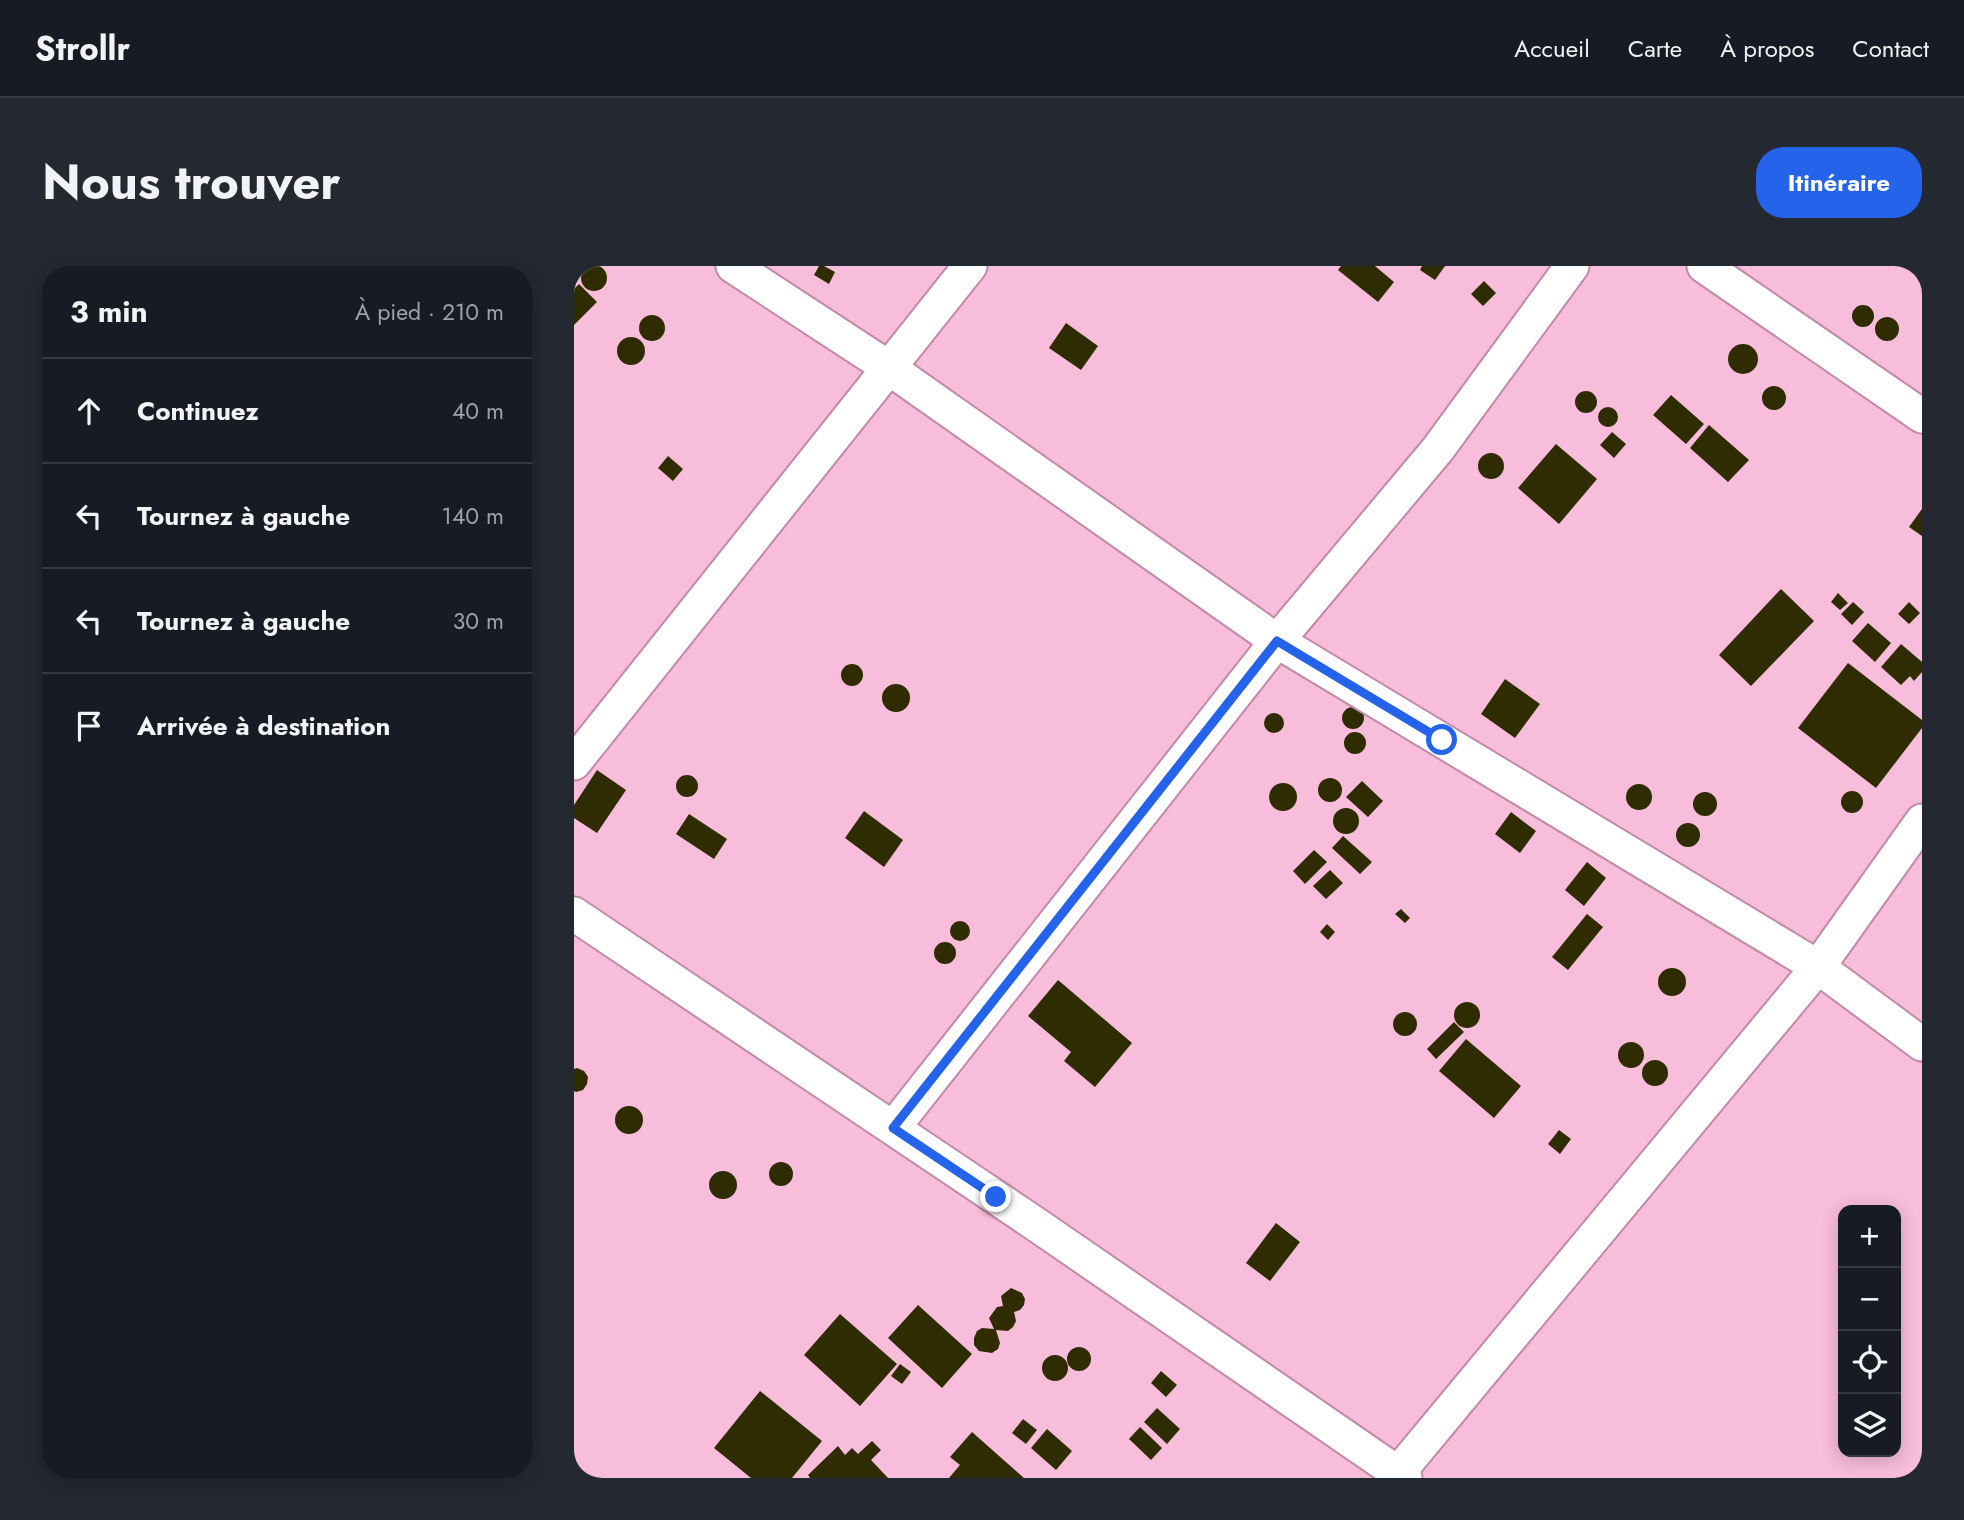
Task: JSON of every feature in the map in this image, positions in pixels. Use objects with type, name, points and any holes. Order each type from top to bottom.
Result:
[{"type":"street","points":[[733,266],[889,368],[1277,641],[1818,967],[1922,1044]]},
{"type":"street","points":[[574,763],[970,266]]},
{"type":"street","points":[[893,1128],[1277,641],[1438,449],[1572,266]]},
{"type":"street","points":[[1704,266],[1922,416]]},
{"type":"street","points":[[574,914],[893,1128],[1401,1476],[1818,967],[1922,821]]},
{"type":"building","points":[[594,265],[603,269],[607,278],[603,287],[594,291],[585,287],[581,278],[585,269]]},
{"type":"building","points":[[819,266],[835,272],[829,284],[814,275]]},
{"type":"building","points":[[1341,266],[1375,266],[1394,282],[1378,302],[1338,270]]},
{"type":"building","points":[[1422,266],[1445,266],[1435,280],[1420,270]]},
{"type":"building","points":[[1484,281],[1496,293],[1483,306],[1471,294]]},
{"type":"building","points":[[579,284],[597,302],[574,325],[574,289]]},
{"type":"building","points":[[1863,305],[1871,308],[1874,316],[1871,324],[1863,327],[1855,324],[1852,316],[1855,308]]},
{"type":"building","points":[[652,315],[661,319],[665,328],[661,337],[652,341],[643,337],[639,328],[643,319]]},
{"type":"building","points":[[1887,317],[1895,321],[1899,329],[1895,337],[1887,341],[1879,337],[1875,329],[1879,321]]},
{"type":"building","points":[[1066,323],[1098,346],[1081,370],[1049,348]]},
{"type":"building","points":[[631,337],[641,341],[645,351],[641,361],[631,365],[621,361],[617,351],[621,341]]},
{"type":"building","points":[[1743,344],[1753,349],[1758,359],[1753,369],[1743,374],[1733,369],[1728,359],[1733,349]]},
{"type":"building","points":[[1774,386],[1783,389],[1786,398],[1783,407],[1774,410],[1765,407],[1762,398],[1765,389]]},
{"type":"building","points":[[1586,391],[1596,398],[1597,402],[1590,412],[1586,413],[1576,406],[1575,402],[1582,392]]},
{"type":"building","points":[[1671,395],[1704,424],[1686,444],[1653,415]]},
{"type":"building","points":[[1608,407],[1615,410],[1618,417],[1615,424],[1608,427],[1601,424],[1598,417],[1601,410]]},
{"type":"building","points":[[1709,425],[1749,460],[1728,482],[1690,448]]},
{"type":"building","points":[[1612,432],[1626,444],[1614,458],[1600,445]]},
{"type":"building","points":[[1556,444],[1597,479],[1559,524],[1518,488]]},
{"type":"building","points":[[1491,453],[1500,457],[1504,466],[1500,475],[1491,479],[1482,475],[1478,466],[1482,457]]},
{"type":"building","points":[[668,456],[683,469],[673,481],[658,468]]},
{"type":"building","points":[[1922,509],[1922,536],[1909,527]]},
{"type":"building","points":[[1781,589],[1814,621],[1751,686],[1719,655]]},
{"type":"building","points":[[1838,593],[1848,603],[1840,610],[1831,602]]},
{"type":"building","points":[[1853,602],[1864,612],[1852,625],[1841,614]]},
{"type":"building","points":[[1909,602],[1920,613],[1909,624],[1898,614]]},
{"type":"building","points":[[1868,623],[1891,643],[1875,662],[1852,641]]},
{"type":"building","points":[[1901,644],[1922,662],[1922,672],[1914,681],[1910,676],[1901,685],[1881,667]]},
{"type":"building","points":[[1848,663],[1922,720],[1922,728],[1876,788],[1798,728]]},
{"type":"building","points":[[852,664],[860,667],[863,675],[860,683],[852,686],[844,683],[841,675],[844,667]]},
{"type":"building","points":[[1505,679],[1540,704],[1515,738],[1481,714]]},
{"type":"building","points":[[896,684],[906,688],[910,698],[906,708],[896,712],[886,708],[882,698],[886,688]]},
{"type":"building","points":[[1353,707],[1361,710],[1364,718],[1361,726],[1353,729],[1345,726],[1342,718],[1345,710]]},
{"type":"building","points":[[1274,713],[1281,716],[1284,723],[1281,730],[1274,733],[1267,730],[1264,723],[1267,716]]},
{"type":"building","points":[[1355,732],[1363,735],[1366,743],[1363,751],[1355,754],[1347,751],[1344,743],[1347,735]]},
{"type":"building","points":[[597,770],[626,790],[597,833],[574,818],[574,805]]},
{"type":"building","points":[[683,775],[691,775],[698,782],[698,790],[691,797],[683,797],[676,790],[676,782]]},
{"type":"building","points":[[1330,778],[1339,781],[1342,790],[1339,799],[1330,802],[1321,799],[1318,790],[1321,781]]},
{"type":"building","points":[[1362,781],[1383,801],[1368,817],[1346,797]]},
{"type":"building","points":[[1283,783],[1293,787],[1297,797],[1293,807],[1283,811],[1273,807],[1269,797],[1273,787]]},
{"type":"building","points":[[1639,784],[1648,788],[1652,797],[1648,806],[1639,810],[1630,806],[1626,797],[1630,788]]},
{"type":"building","points":[[1852,791],[1860,794],[1863,802],[1860,810],[1852,813],[1844,810],[1841,802],[1844,794]]},
{"type":"building","points":[[1705,792],[1716,799],[1717,804],[1710,815],[1705,816],[1694,809],[1693,804],[1700,793]]},
{"type":"building","points":[[1346,808],[1355,812],[1359,821],[1355,830],[1346,834],[1337,830],[1333,821],[1337,812]]},
{"type":"building","points":[[864,811],[903,840],[884,867],[845,838]]},
{"type":"building","points":[[1511,812],[1536,831],[1520,853],[1495,834]]},
{"type":"building","points":[[689,814],[727,839],[714,859],[676,834]]},
{"type":"building","points":[[1688,823],[1699,830],[1700,835],[1693,846],[1688,847],[1677,840],[1676,835],[1683,824]]},
{"type":"building","points":[[1343,836],[1372,862],[1360,874],[1332,848]]},
{"type":"building","points":[[1314,850],[1327,862],[1305,884],[1293,871]]},
{"type":"building","points":[[1587,862],[1606,878],[1584,906],[1565,890]]},
{"type":"building","points":[[1330,870],[1343,883],[1326,899],[1313,886]]},
{"type":"building","points":[[1401,909],[1410,918],[1405,923],[1395,914]]},
{"type":"building","points":[[1587,914],[1603,927],[1568,970],[1552,957]]},
{"type":"building","points":[[956,921],[964,921],[970,931],[964,941],[956,941],[950,935],[950,927]]},
{"type":"building","points":[[1327,924],[1335,932],[1328,940],[1320,932]]},
{"type":"building","points":[[945,942],[953,945],[956,953],[953,961],[945,964],[937,961],[934,953],[937,945]]},
{"type":"building","points":[[1672,968],[1682,972],[1686,982],[1682,992],[1672,996],[1662,992],[1658,982],[1662,972]]},
{"type":"building","points":[[1058,980],[1132,1043],[1095,1087],[1064,1061],[1071,1052],[1028,1016]]},
{"type":"building","points":[[1467,1002],[1476,1006],[1480,1015],[1476,1024],[1467,1028],[1458,1024],[1454,1015],[1458,1006]]},
{"type":"building","points":[[1405,1012],[1413,1016],[1417,1024],[1413,1032],[1405,1036],[1397,1032],[1393,1024],[1397,1016]]},
{"type":"building","points":[[1454,1022],[1464,1032],[1436,1059],[1427,1049]]},
{"type":"building","points":[[1466,1039],[1521,1086],[1494,1118],[1439,1071]]},
{"type":"building","points":[[1631,1042],[1640,1046],[1644,1055],[1640,1064],[1631,1068],[1622,1064],[1618,1055],[1622,1046]]},
{"type":"building","points":[[1655,1060],[1664,1064],[1668,1073],[1664,1082],[1655,1086],[1646,1082],[1642,1073],[1646,1064]]},
{"type":"building","points":[[574,1069],[584,1071],[588,1077],[583,1090],[576,1092]]},
{"type":"building","points":[[629,1106],[639,1110],[643,1120],[639,1130],[629,1134],[619,1130],[615,1120],[619,1110]]},
{"type":"building","points":[[1559,1130],[1571,1139],[1560,1154],[1548,1144]]},
{"type":"building","points":[[781,1162],[790,1165],[793,1174],[790,1183],[781,1186],[772,1183],[769,1174],[772,1165]]},
{"type":"building","points":[[723,1171],[733,1175],[737,1185],[733,1195],[723,1199],[713,1195],[709,1185],[713,1175]]},
{"type":"building","points":[[1276,1223],[1300,1242],[1270,1281],[1246,1263]]},
{"type":"building","points":[[1011,1288],[1022,1293],[1025,1299],[1020,1310],[1014,1312],[1016,1321],[1013,1327],[1008,1331],[996,1330],[1000,1343],[998,1349],[992,1353],[979,1351],[974,1345],[977,1331],[982,1328],[994,1329],[989,1318],[997,1307],[1003,1306],[1001,1296]]},
{"type":"building","points":[[918,1305],[972,1354],[942,1388],[888,1338]]},
{"type":"building","points":[[840,1314],[897,1364],[860,1406],[804,1355]]},
{"type":"building","points":[[1079,1347],[1090,1354],[1091,1359],[1084,1370],[1079,1371],[1068,1364],[1067,1359],[1074,1348]]},
{"type":"building","points":[[1055,1355],[1064,1359],[1068,1368],[1064,1377],[1055,1381],[1046,1377],[1042,1368],[1046,1359]]},
{"type":"building","points":[[900,1364],[911,1372],[902,1384],[891,1376]]},
{"type":"building","points":[[1161,1371],[1177,1385],[1166,1397],[1151,1383]]},
{"type":"building","points":[[760,1391],[822,1441],[792,1478],[751,1478],[714,1448]]},
{"type":"building","points":[[1157,1408],[1180,1429],[1167,1444],[1144,1422]]},
{"type":"building","points":[[1023,1419],[1037,1430],[1026,1444],[1012,1433]]},
{"type":"building","points":[[1140,1427],[1162,1448],[1151,1460],[1129,1439]]},
{"type":"building","points":[[1047,1429],[1072,1451],[1056,1470],[1031,1448]]},
{"type":"building","points":[[972,1432],[1024,1478],[949,1478],[960,1465],[950,1457]]},
{"type":"building","points":[[872,1441],[881,1450],[871,1460],[888,1478],[810,1478],[808,1475],[838,1446],[845,1455],[852,1448],[858,1454]]},
{"type":"route","points":[[996,1197],[893,1128],[1277,641],[1442,740]]}]
